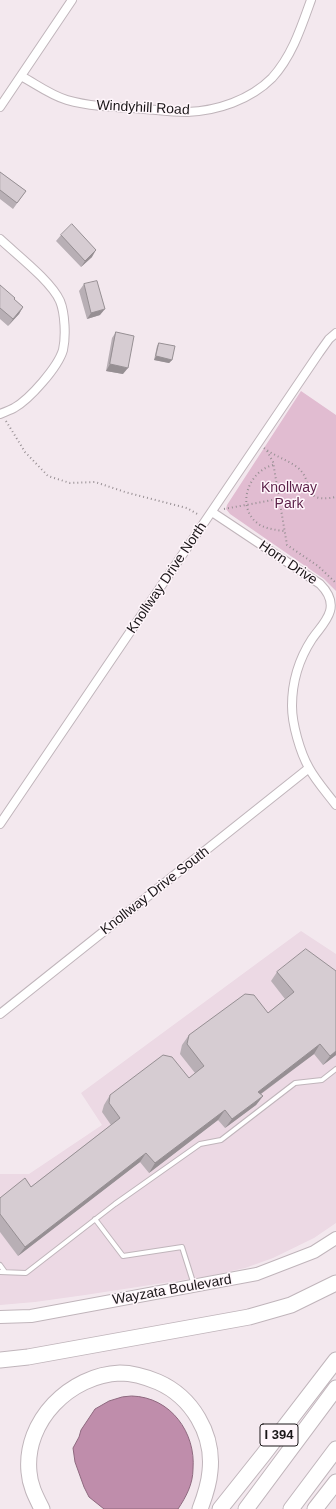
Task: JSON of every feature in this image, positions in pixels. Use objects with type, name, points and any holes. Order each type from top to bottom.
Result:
[{"type":"highway","points":[[0,1360],[44,1354],[249,1317],[290,1305],[336,1283]]},
{"type":"highway","name":"I 394","points":[[220,1509],[263,1456],[336,1360]]},
{"type":"highway","points":[[42,1509],[33,1492],[29,1472],[30,1449],[42,1421],[53,1405],[77,1385],[96,1377],[126,1373],[138,1375],[168,1387],[182,1398],[200,1419],[209,1447],[210,1458],[207,1491],[200,1509]]},
{"type":"highway","points":[[246,1509],[336,1388]]},
{"type":"highway","points":[[291,1509],[336,1450]]},
{"type":"highway","points":[[315,1509],[336,1482]]},
{"type":"street","points":[[0,107],[72,0]]},
{"type":"street","name":"Windyhill Road","points":[[21,76],[52,94],[82,104],[186,112],[212,109],[236,102],[255,92],[272,78],[296,42],[311,0]]},
{"type":"street","points":[[0,239],[52,290],[60,301],[64,331],[63,350],[56,364],[44,380],[15,407],[1,414]]},
{"type":"street","name":"Knollway Drive North","points":[[0,824],[319,353],[329,339],[336,333]]},
{"type":"street","name":"Horn Drive","points":[[212,512],[320,584],[327,591],[331,600],[330,610],[311,640],[297,672],[293,690],[292,707],[294,724],[309,768],[336,805]]},
{"type":"street","name":"Knollway Drive South","points":[[0,1014],[309,768]]},
{"type":"street","name":"Wayzata Boulevard","points":[[0,1317],[31,1316],[257,1274],[314,1252],[336,1238]]},
{"type":"lane","points":[[0,1272],[26,1273],[95,1219],[200,1144],[221,1140],[295,1083],[322,1080],[336,1070]]},
{"type":"lane","points":[[95,1219],[123,1256],[182,1247],[195,1286]]},
{"type":"lane","points":[[0,1265],[5,1272]]},
{"type":"path","points":[[1,414],[25,452],[48,476],[70,483],[95,482],[125,492],[187,508],[207,520]]},
{"type":"path","points":[[336,497],[322,500],[312,494],[299,468],[282,457],[268,451],[273,465],[287,545],[318,566],[336,583]]},
{"type":"path","points":[[273,465],[265,467],[252,480],[248,489],[246,504],[253,518],[259,524],[271,529],[284,531]]},
{"type":"path","points":[[212,512],[246,504],[278,499]]},
{"type":"shaded area","points":[[301,931],[336,954],[336,1223],[314,1238],[273,1258],[245,1268],[209,1276],[85,1295],[0,1305],[0,1174],[29,1174],[102,1125],[81,1093]]},
{"type":"shaded area","points":[[132,1396],[146,1398],[169,1410],[178,1419],[185,1430],[193,1456],[193,1475],[184,1500],[178,1509],[104,1509],[89,1497],[84,1487],[75,1462],[73,1448],[81,1430],[95,1409],[109,1401]]},
{"type":"green space","name":"Knollway Park","points":[[301,391],[336,415],[336,591],[324,579],[230,514],[226,509],[227,505]]},
{"type":"building","points":[[0,172],[26,191],[17,203],[0,190]]},
{"type":"building","points":[[72,224],[96,250],[85,261],[61,235]]},
{"type":"building","points":[[97,281],[105,309],[91,313],[84,284]]},
{"type":"building","points":[[0,285],[23,307],[13,319],[0,308]]},
{"type":"building","points":[[116,332],[134,336],[128,368],[110,364]]},
{"type":"building","points":[[159,343],[175,346],[172,360],[156,356]]},
{"type":"building","points":[[306,949],[336,971],[336,1051],[330,1056],[320,1044],[258,1092],[263,1096],[232,1119],[225,1110],[155,1163],[146,1153],[25,1247],[0,1214],[0,1198],[25,1178],[31,1187],[120,1118],[109,1103],[110,1095],[163,1055],[172,1057],[189,1078],[204,1066],[187,1044],[189,1035],[245,994],[254,995],[268,1013],[294,992],[277,972]]}]
